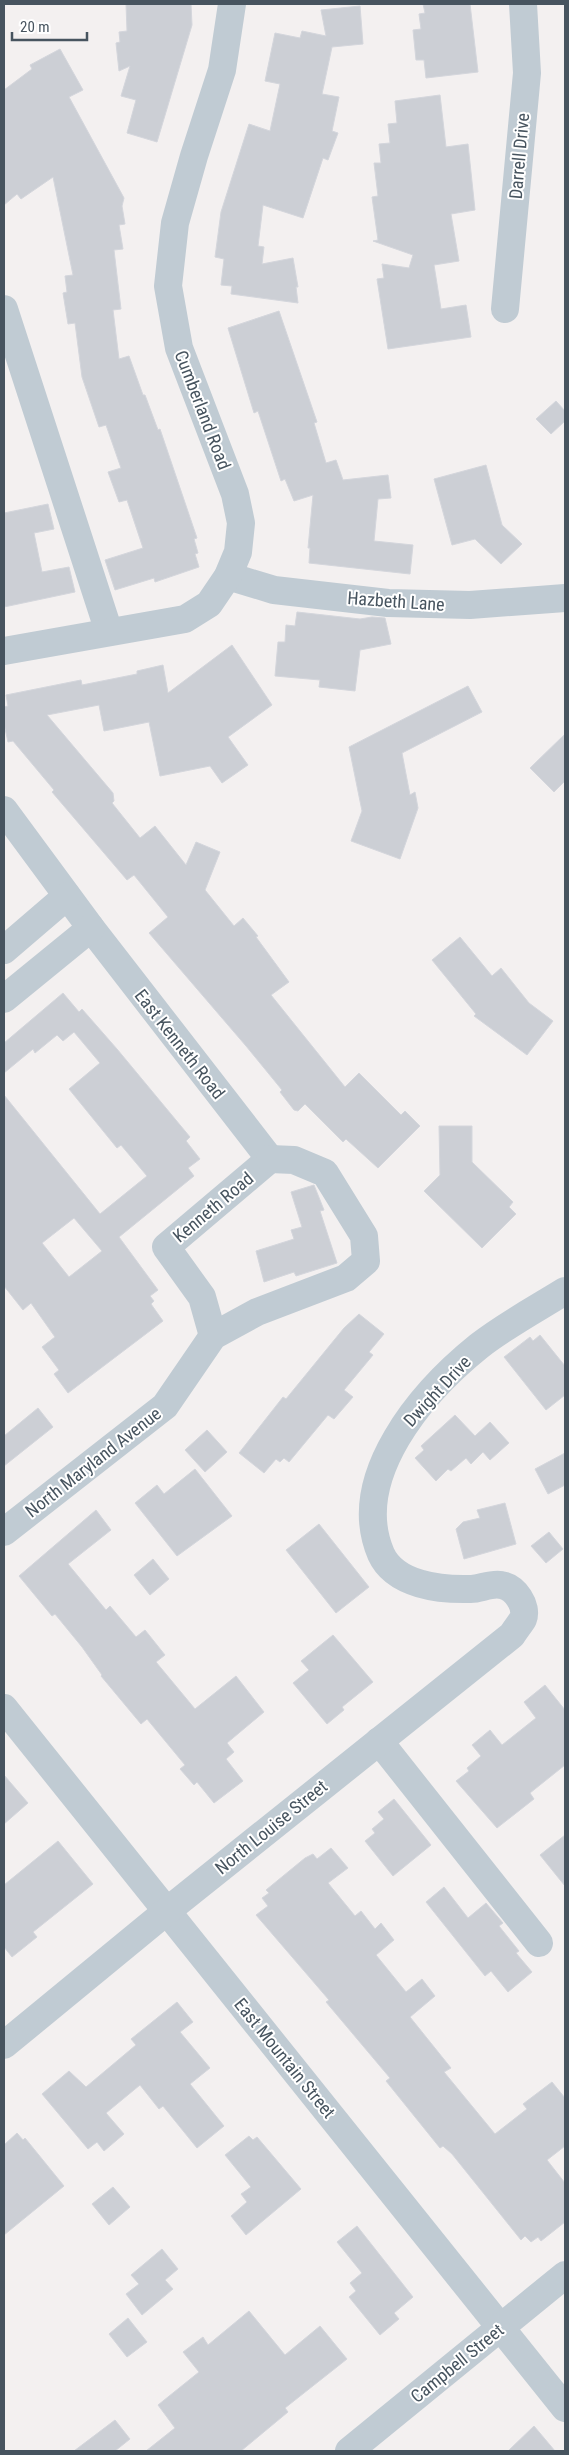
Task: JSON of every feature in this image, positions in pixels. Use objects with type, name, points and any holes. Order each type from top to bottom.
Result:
[{"type":"street","name":"Cumberland Road","points":[[4,651],[185,619],[209,604],[228,576],[238,552],[240,523],[235,494],[179,348],[168,286],[176,223],[194,156],[222,70],[232,4]]},
{"type":"street","name":"Darrell Drive","points":[[506,309],[527,73],[523,4]]},
{"type":"street","points":[[4,309],[108,632]]},
{"type":"street","name":"Hazbeth Lane","points":[[228,576],[274,590],[388,603],[470,605],[565,598]]},
{"type":"street","name":"East Kenneth Road","points":[[4,810],[91,928],[270,1159]]},
{"type":"street","points":[[4,950],[68,896]]},
{"type":"street","points":[[4,999],[91,928]]},
{"type":"street","name":"North Maryland Avenue","points":[[4,1532],[165,1406],[213,1336],[257,1312],[346,1278],[366,1261],[364,1236],[325,1173],[294,1160],[270,1159]]},
{"type":"street","name":"Kenneth Road","points":[[213,1336],[202,1297],[166,1247],[270,1159]]},
{"type":"street","name":"Dwight Drive","points":[[522,1602],[514,1591],[501,1585],[471,1589],[414,1584],[394,1571],[382,1556],[374,1534],[374,1498],[380,1474],[407,1419],[428,1396],[480,1346],[565,1291]]},
{"type":"street","name":"North Louise Street","points":[[4,2045],[167,1911],[512,1635],[523,1618],[522,1602]]},
{"type":"street","name":"East Mountain Street","points":[[4,1708],[565,2408]]},
{"type":"street","points":[[379,1741],[539,1943]]},
{"type":"street","name":"Campbell Street","points":[[349,2451],[565,2275]]},
{"type":"building","points":[[126,4],[191,4],[192,25],[157,142],[127,133],[136,100],[121,96],[130,66],[119,71],[116,43],[120,42],[119,32],[127,31]]},
{"type":"building","points":[[423,4],[470,4],[478,72],[426,78],[424,60],[416,60],[413,30],[421,29],[419,14],[425,13]]},
{"type":"building","points":[[360,6],[363,44],[332,47],[322,94],[339,97],[332,131],[338,133],[328,160],[323,158],[303,218],[263,205],[258,246],[264,247],[262,264],[293,258],[298,287],[296,287],[298,303],[231,294],[232,286],[221,285],[224,259],[215,257],[221,212],[249,124],[270,131],[280,84],[265,81],[275,33],[300,38],[302,31],[326,36],[321,10]]},
{"type":"building","points":[[60,49],[83,90],[69,97],[124,198],[122,206],[125,224],[119,225],[123,249],[114,250],[121,309],[113,310],[119,359],[129,356],[143,395],[145,395],[158,430],[160,429],[197,538],[194,539],[198,553],[195,554],[199,567],[155,582],[154,578],[115,590],[105,560],[143,548],[127,500],[119,502],[108,472],[121,468],[106,425],[99,427],[82,377],[75,323],[68,324],[63,293],[67,292],[65,276],[73,275],[53,177],[21,199],[17,194],[4,205],[4,90],[32,69],[30,65]]},
{"type":"building","points":[[440,95],[446,147],[468,144],[475,210],[451,214],[459,261],[434,265],[441,309],[466,305],[471,337],[388,349],[377,279],[384,278],[382,264],[409,268],[413,255],[373,241],[378,240],[372,197],[378,196],[374,163],[381,163],[379,144],[390,143],[388,124],[397,123],[395,101]]},
{"type":"building","points":[[279,311],[317,422],[314,423],[326,463],[336,460],[343,480],[388,475],[391,498],[378,499],[374,541],[413,545],[410,574],[309,563],[310,548],[308,548],[313,495],[294,501],[285,479],[281,481],[258,411],[254,413],[228,328]]},
{"type":"building","points":[[556,401],[565,411],[565,421],[551,434],[536,419]]},
{"type":"building","points":[[486,465],[502,525],[522,544],[501,564],[475,539],[452,545],[434,479]]},
{"type":"building","points":[[48,504],[54,529],[34,533],[42,572],[69,567],[75,592],[4,607],[4,513]]},
{"type":"building","points":[[297,612],[360,619],[372,617],[385,618],[391,644],[360,650],[355,691],[319,687],[320,680],[275,676],[278,642],[285,642],[286,625],[295,626]]},
{"type":"building","points":[[232,645],[272,705],[228,737],[248,765],[222,783],[210,766],[160,776],[149,722],[104,731],[99,705],[47,715],[113,793],[114,801],[112,803],[140,838],[155,826],[186,865],[196,842],[220,852],[205,890],[234,926],[243,918],[258,936],[256,937],[289,982],[271,995],[345,1087],[359,1073],[401,1115],[405,1111],[420,1126],[378,1168],[346,1139],[343,1142],[305,1104],[298,1111],[294,1110],[280,1092],[282,1090],[246,1046],[149,933],[168,917],[134,875],[127,880],[52,792],[54,790],[13,741],[8,742],[4,724],[4,707],[8,706],[6,695],[81,680],[82,685],[137,674],[137,671],[163,665],[168,693]]},
{"type":"building","points":[[468,686],[482,712],[402,753],[410,795],[415,792],[418,808],[400,859],[351,841],[362,811],[349,747]]},
{"type":"building","points":[[565,734],[565,781],[554,792],[530,768]]},
{"type":"building","points":[[460,937],[492,976],[501,968],[529,1003],[553,1021],[527,1055],[474,1016],[476,1014],[432,960]]},
{"type":"building","points":[[63,993],[79,1012],[82,1009],[190,1137],[186,1141],[200,1159],[188,1168],[194,1176],[119,1237],[158,1290],[150,1296],[154,1301],[151,1304],[163,1321],[68,1393],[54,1374],[59,1370],[42,1347],[55,1337],[31,1303],[23,1310],[4,1286],[4,1095],[100,1214],[147,1176],[121,1145],[117,1148],[69,1089],[100,1063],[74,1032],[63,1041],[57,1035],[35,1053],[33,1049],[4,1073],[4,1043]],"holes":[[[74,1218],[102,1251],[69,1277],[42,1243]]]},
{"type":"building","points":[[439,1126],[472,1126],[472,1162],[513,1202],[509,1207],[516,1214],[482,1248],[424,1191],[440,1175]]},
{"type":"building","points":[[314,1185],[324,1210],[320,1211],[337,1263],[296,1276],[294,1272],[264,1282],[256,1251],[294,1239],[291,1230],[302,1227],[291,1192]]},
{"type":"building","points":[[359,1314],[384,1334],[369,1352],[373,1355],[344,1390],[353,1397],[334,1419],[328,1415],[289,1462],[284,1458],[280,1462],[276,1459],[264,1473],[239,1453],[283,1397],[286,1399],[344,1328]]},
{"type":"building","points":[[540,1335],[565,1366],[565,1395],[546,1410],[504,1357],[530,1337],[533,1341]]},
{"type":"building","points":[[38,1408],[53,1427],[4,1466],[4,1436]]},
{"type":"building","points":[[455,1415],[475,1436],[490,1422],[509,1443],[490,1460],[483,1452],[471,1464],[466,1458],[451,1471],[448,1469],[436,1481],[415,1458],[424,1450],[421,1446]]},
{"type":"building","points":[[207,1430],[227,1452],[205,1472],[185,1450]]},
{"type":"building","points":[[565,1453],[565,1485],[548,1494],[535,1469]]},
{"type":"building","points":[[195,1469],[232,1516],[177,1556],[135,1503],[157,1485],[164,1494]]},
{"type":"building","points":[[505,1503],[516,1544],[464,1559],[456,1529],[463,1522],[480,1518],[477,1510]]},
{"type":"building","points":[[96,1510],[111,1530],[68,1564],[106,1610],[110,1606],[136,1637],[145,1630],[165,1655],[156,1662],[195,1709],[236,1676],[264,1712],[227,1743],[234,1752],[226,1759],[243,1781],[214,1803],[197,1782],[194,1785],[180,1769],[185,1765],[147,1719],[141,1724],[101,1676],[82,1647],[55,1614],[52,1616],[19,1576]]},
{"type":"building","points":[[319,1524],[369,1587],[336,1613],[286,1550]]},
{"type":"building","points":[[549,1532],[563,1549],[546,1563],[531,1546]]},
{"type":"building","points":[[153,1559],[169,1579],[150,1595],[134,1575]]},
{"type":"building","points":[[333,1635],[373,1682],[342,1707],[344,1710],[327,1724],[293,1683],[309,1670],[301,1661]]},
{"type":"building","points":[[545,1685],[565,1710],[565,1765],[530,1793],[534,1799],[497,1828],[456,1781],[469,1771],[467,1768],[481,1756],[472,1745],[490,1730],[502,1745],[536,1718],[524,1702]]},
{"type":"building","points":[[4,1775],[28,1803],[4,1824]]},
{"type":"building","points":[[394,1799],[431,1845],[393,1876],[365,1841],[375,1833],[372,1829],[384,1819],[378,1812]]},
{"type":"building","points":[[565,1835],[565,1886],[540,1855]]},
{"type":"building","points":[[58,1841],[93,1884],[33,1932],[37,1937],[12,1957],[4,1947],[4,1885]]},
{"type":"building","points":[[331,1848],[348,1868],[328,1883],[355,1916],[361,1911],[375,1929],[381,1923],[394,1940],[376,1955],[406,1992],[422,1979],[435,1996],[410,2017],[451,2068],[444,2072],[495,2134],[527,2109],[523,2104],[552,2082],[565,2098],[565,2146],[547,2160],[565,2183],[565,2222],[541,2241],[538,2237],[531,2242],[525,2236],[521,2240],[452,2154],[443,2146],[440,2148],[386,2081],[390,2078],[326,2002],[329,2000],[256,1915],[268,1906],[262,1898],[269,1893],[266,1890],[305,1858],[313,1854],[317,1859]]},
{"type":"building","points":[[444,1887],[468,1918],[486,1903],[503,1923],[499,1926],[519,1951],[516,1953],[532,1972],[508,1992],[491,1971],[485,1976],[426,1902]]},
{"type":"building","points":[[177,2002],[193,2022],[180,2032],[210,2068],[190,2084],[224,2126],[197,2148],[163,2106],[159,2109],[140,2085],[106,2113],[124,2134],[104,2151],[97,2142],[88,2149],[42,2094],[69,2071],[86,2087],[136,2045],[131,2039]]},
{"type":"building","points":[[17,2133],[23,2140],[25,2138],[64,2186],[4,2235],[4,2145]]},
{"type":"building","points":[[249,2136],[253,2140],[257,2137],[301,2189],[246,2235],[231,2216],[247,2202],[241,2194],[251,2187],[225,2155]]},
{"type":"building","points":[[113,2187],[130,2207],[109,2225],[92,2204]]},
{"type":"building","points":[[357,2226],[413,2297],[394,2313],[399,2319],[380,2335],[349,2297],[356,2291],[350,2283],[362,2273],[337,2242]]},
{"type":"building","points":[[162,2249],[178,2269],[165,2280],[173,2289],[142,2315],[126,2294],[139,2284],[131,2275]]},
{"type":"building","points":[[249,2311],[285,2355],[320,2326],[347,2359],[285,2408],[288,2412],[241,2451],[146,2451],[175,2428],[158,2405],[199,2372],[183,2352],[203,2337],[208,2345]]},
{"type":"building","points":[[128,2318],[147,2342],[127,2357],[109,2334]]},
{"type":"building","points":[[115,2420],[130,2439],[115,2451],[74,2451]]},
{"type":"building","points":[[534,2426],[555,2451],[508,2451]]}]
